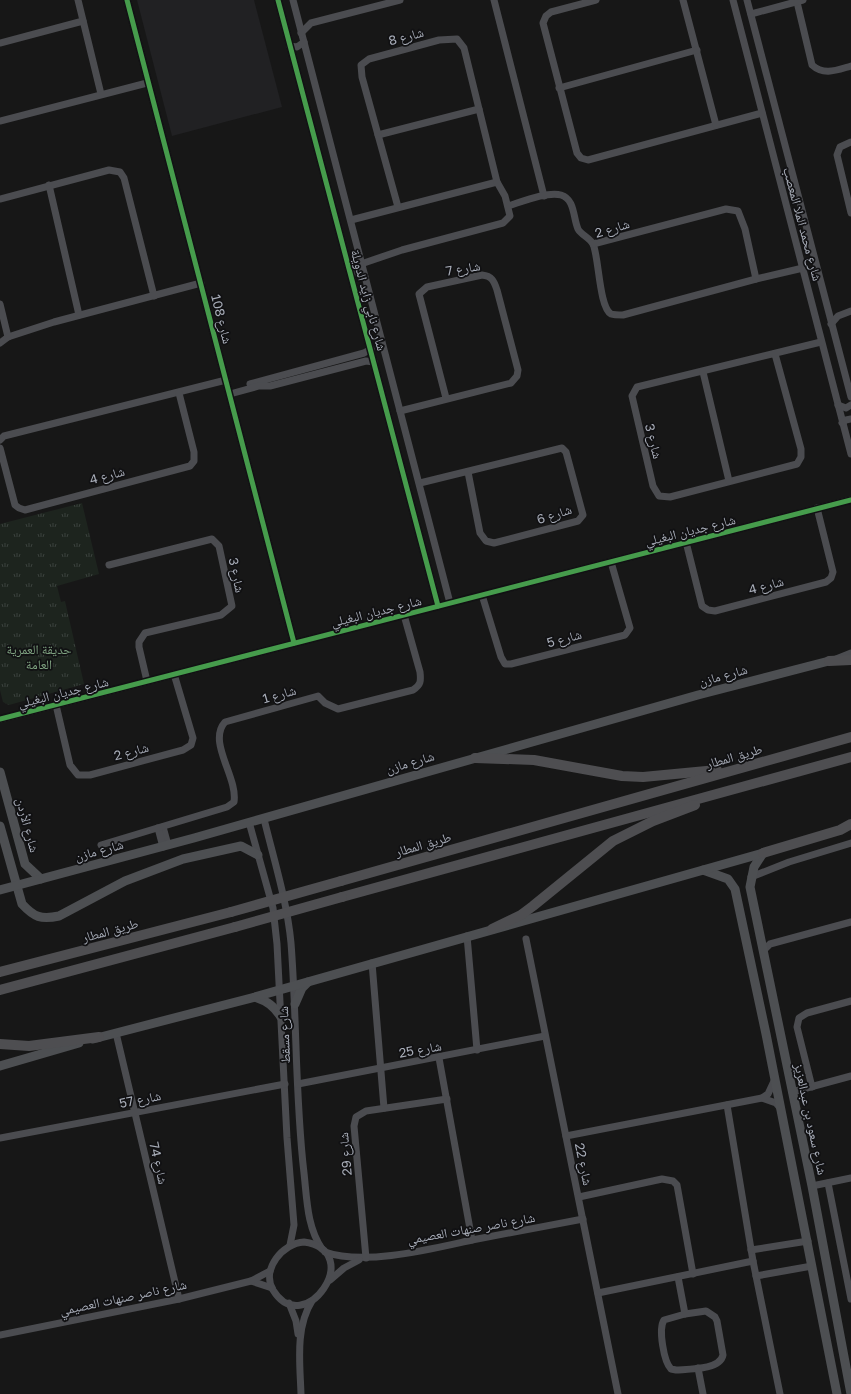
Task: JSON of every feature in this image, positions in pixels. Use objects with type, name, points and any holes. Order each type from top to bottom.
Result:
[{"type":"highway","points":[[828,661],[851,660]]},
{"type":"highway","name":"طريق المطار","points":[[0,972],[231,912],[851,737]]},
{"type":"highway","points":[[0,990],[235,927],[762,780],[851,757]]},
{"type":"highway","points":[[475,758],[534,760],[622,776],[643,777],[735,769]]},
{"type":"highway","points":[[492,929],[521,915],[569,878],[604,848],[624,835],[653,820],[762,780]]},
{"type":"highway","points":[[763,853],[840,830],[851,824]]},
{"type":"highway","points":[[0,1044],[29,1046],[99,1037]]},
{"type":"main road","name":"شارع مازن","points":[[0,890],[264,819],[713,691],[828,661]]},
{"type":"main road","name":"شارع الأردن","points":[[0,772],[1,783],[25,864],[41,879]]},
{"type":"main road","name":"شارع الأردن","points":[[0,826],[22,904],[30,914],[48,919],[59,916],[125,881],[182,859],[241,846],[258,854]]},
{"type":"main road","points":[[0,1066],[99,1037],[281,990],[763,853]]},
{"type":"main road","name":"شارع سعود بن عبدالعزيز","points":[[763,853],[751,877],[750,887],[812,1186],[851,1394]]},
{"type":"main road","points":[[703,870],[728,880],[734,888],[742,885],[750,887]]},
{"type":"main road","name":"شارع سعود بن عبدالعزيز","points":[[734,888],[766,1034],[837,1394]]},
{"type":"main road","points":[[295,1004],[302,988],[309,981]]},
{"type":"main road","points":[[255,997],[266,1000],[275,1007],[281,1017]]},
{"type":"main road","points":[[762,1016],[769,1020],[776,1014]]},
{"type":"main road","points":[[766,1034],[772,1029],[779,1031]]},
{"type":"main road","points":[[816,1284],[822,1289],[830,1285]]},
{"type":"main road","points":[[819,1302],[826,1297],[833,1300]]},
{"type":"street","points":[[78,0],[101,94]]},
{"type":"street","name":"شارع 108","points":[[127,0],[147,83],[201,283],[294,643]]},
{"type":"street","name":"شارع نابي زايد الدويلة","points":[[278,0],[438,606]]},
{"type":"street","name":"شارع نابي زايد الدويلة","points":[[293,0],[351,220],[361,264],[420,483],[450,603]]},
{"type":"street","points":[[298,19],[310,23],[400,0]]},
{"type":"street","points":[[494,0],[544,196]]},
{"type":"street","points":[[596,0],[551,12],[546,16],[543,23],[576,153],[582,158],[588,160],[762,113]]},
{"type":"street","points":[[683,0],[716,125]]},
{"type":"street","name":"شارع محمد الملا المعصب","points":[[733,0],[851,454]]},
{"type":"street","name":"شارع محمد الملا المعصب","points":[[747,0],[851,398]]},
{"type":"street","points":[[751,14],[800,1],[812,65],[818,71],[826,72],[851,66]]},
{"type":"street","points":[[0,43],[83,21]]},
{"type":"street","points":[[301,34],[310,23]]},
{"type":"street","name":"شارع 8","points":[[398,207],[362,77],[361,65],[368,59],[439,40],[457,39],[464,48],[497,182],[505,196],[508,206]]},
{"type":"street","points":[[290,46],[297,47],[304,42]]},
{"type":"street","points":[[559,88],[697,50]]},
{"type":"street","points":[[0,121],[147,83]]},
{"type":"street","points":[[378,135],[479,109]]},
{"type":"street","points":[[851,142],[840,147],[837,155],[851,213]]},
{"type":"street","points":[[774,158],[778,160],[783,159],[786,156],[786,151]]},
{"type":"street","points":[[0,199],[109,170],[120,172],[124,178],[154,296]]},
{"type":"street","points":[[351,220],[497,182]]},
{"type":"street","points":[[48,185],[79,315]]},
{"type":"street","points":[[349,268],[356,273],[361,269],[361,264],[402,250],[503,223],[510,216],[508,206],[544,196],[560,194],[569,201],[578,230],[587,236],[593,244]]},
{"type":"street","name":"شارع 2","points":[[756,279],[746,229],[738,211],[726,209],[593,244],[597,270],[607,310],[612,314],[623,315],[756,279],[803,268]]},
{"type":"street","name":"شارع 7","points":[[400,411],[511,382],[517,376],[518,370],[497,290],[494,280],[489,276],[482,274],[427,287],[419,294],[446,398]]},
{"type":"street","points":[[355,290],[357,281],[363,282],[367,286]]},
{"type":"street","points":[[0,343],[8,336],[79,315],[201,283]]},
{"type":"street","points":[[0,304],[8,336]]},
{"type":"street","points":[[827,309],[832,312],[843,313],[851,311]]},
{"type":"street","points":[[831,324],[834,319],[843,313]]},
{"type":"street","name":"شارع 3","points":[[775,354],[801,449],[801,457],[797,464],[670,497],[659,496],[653,486],[636,420],[632,396],[637,387],[821,342]]},
{"type":"street","points":[[229,392],[268,378],[364,353],[371,349]]},
{"type":"street","points":[[342,359],[344,366]]},
{"type":"street","points":[[229,392],[259,386],[270,386],[366,361],[374,362]]},
{"type":"street","points":[[703,372],[729,482]]},
{"type":"street","points":[[268,378],[270,386]]},
{"type":"street","points":[[0,440],[4,436],[79,416],[179,393],[226,380]]},
{"type":"street","name":"شارع 4","points":[[0,448],[15,505],[25,510],[190,466],[194,461],[194,452],[179,393]]},
{"type":"street","points":[[838,405],[846,408],[851,405]]},
{"type":"street","points":[[842,423],[851,419]]},
{"type":"street","name":"شارع 6","points":[[420,483],[562,448],[566,452],[583,515],[578,521],[494,543],[486,541],[480,533],[468,472]]},
{"type":"street","name":"شارع جديان البغيلي","points":[[0,719],[851,500]]},
{"type":"street","name":"شارع 4","points":[[686,542],[702,606],[708,610],[715,611],[826,582],[831,578],[833,572],[817,508]]},
{"type":"street","points":[[418,530],[420,533],[427,534],[431,528]]},
{"type":"street","name":"شارع 3","points":[[109,565],[212,539],[219,546],[232,606],[221,614],[145,633],[139,642],[139,647],[147,681]]},
{"type":"street","points":[[423,548],[430,544],[436,545]]},
{"type":"street","name":"شارع 5","points":[[482,595],[501,657],[505,664],[511,664],[625,635],[630,628],[611,562]]},
{"type":"street","name":"شارع 1","points":[[101,845],[227,807],[234,802],[236,792],[219,741],[219,728],[225,722],[318,696],[325,703],[338,708],[413,690],[419,687],[421,681],[420,672],[404,615]]},
{"type":"street","points":[[828,661],[851,653]]},
{"type":"street","name":"شارع 2","points":[[56,704],[70,765],[78,775],[90,775],[183,750],[191,745],[193,738],[174,674]]},
{"type":"street","name":"شارع مسقط","points":[[264,819],[286,906],[291,942],[300,1141],[310,1224],[316,1240],[323,1251]]},
{"type":"street","name":"شارع مسقط","points":[[249,822],[272,908],[281,990],[287,1138],[294,1225],[290,1245]]},
{"type":"street","points":[[160,828],[166,846]]},
{"type":"street","points":[[751,877],[789,862],[851,843]]},
{"type":"street","points":[[763,951],[770,944],[851,922]]},
{"type":"street","points":[[467,936],[477,1050]]},
{"type":"street","name":"شارع 22","points":[[526,939],[618,1394]]},
{"type":"street","points":[[761,940],[770,944]]},
{"type":"street","points":[[372,963],[384,1108]]},
{"type":"street","points":[[812,1087],[797,1028],[799,1018],[807,1013],[851,1001]]},
{"type":"street","name":"شارع 74","points":[[116,1033],[179,1299]]},
{"type":"street","name":"شارع 25","points":[[298,1084],[439,1058],[546,1036]]},
{"type":"street","points":[[439,1058],[472,1240]]},
{"type":"street","points":[[792,1092],[851,1076]]},
{"type":"street","points":[[566,1136],[762,1098],[768,1094],[775,1079]]},
{"type":"street","name":"شارع 57","points":[[0,1138],[285,1084]]},
{"type":"street","points":[[762,1098],[776,1103],[781,1109]]},
{"type":"street","name":"شارع 29","points":[[365,1258],[354,1126],[356,1117],[366,1111],[446,1099]]},
{"type":"street","points":[[727,1105],[753,1262],[780,1394]]},
{"type":"street","points":[[286,1119],[292,1125],[298,1123],[300,1120]]},
{"type":"street","points":[[287,1138],[294,1137],[300,1141]]},
{"type":"street","points":[[812,1186],[851,1178]]},
{"type":"street","points":[[579,1197],[662,1179],[674,1180],[677,1185],[694,1274]]},
{"type":"street","points":[[828,1182],[851,1299]]},
{"type":"street","name":"شارع ناصر صنهات العصيمي","points":[[323,1251],[345,1258],[365,1258],[583,1219]]},
{"type":"street","points":[[751,1250],[808,1241]]},
{"type":"street","points":[[300,1348],[303,1320],[312,1301],[330,1280],[330,1262],[323,1251],[314,1244],[304,1242],[290,1245],[272,1264],[269,1278],[272,1288],[279,1297],[289,1303],[300,1305],[312,1301]]},
{"type":"street","name":"شارع ناصر صنهات العصيمي","points":[[330,1280],[344,1268],[365,1258]]},
{"type":"street","points":[[598,1294],[753,1262]]},
{"type":"street","points":[[756,1276],[812,1266]]},
{"type":"street","name":"شارع ناصر صنهات العصيمي","points":[[0,1335],[179,1299],[251,1281],[270,1271]]},
{"type":"street","points":[[678,1277],[685,1314]]},
{"type":"street","points":[[251,1281],[272,1288]]},
{"type":"street","points":[[289,1303],[296,1321],[300,1348],[301,1394]]},
{"type":"street","points":[[706,1311],[715,1317],[723,1354],[722,1359],[719,1363],[698,1368],[676,1370],[671,1369],[666,1362],[662,1324],[668,1318],[706,1311]]},
{"type":"street","points":[[698,1368],[703,1394]]},
{"type":"shaded area","points":[[137,0],[254,0],[282,107],[172,136]]},
{"type":"green space","name":"حديقة العمرية العامة","points":[[82,503],[99,574],[57,586],[61,602],[65,601],[84,684],[9,705],[3,702],[0,690],[0,524]]},
{"type":"cycle path","points":[[127,0],[294,643]]},
{"type":"cycle path","points":[[278,0],[438,606]]},
{"type":"cycle path","points":[[0,719],[851,500]]}]
